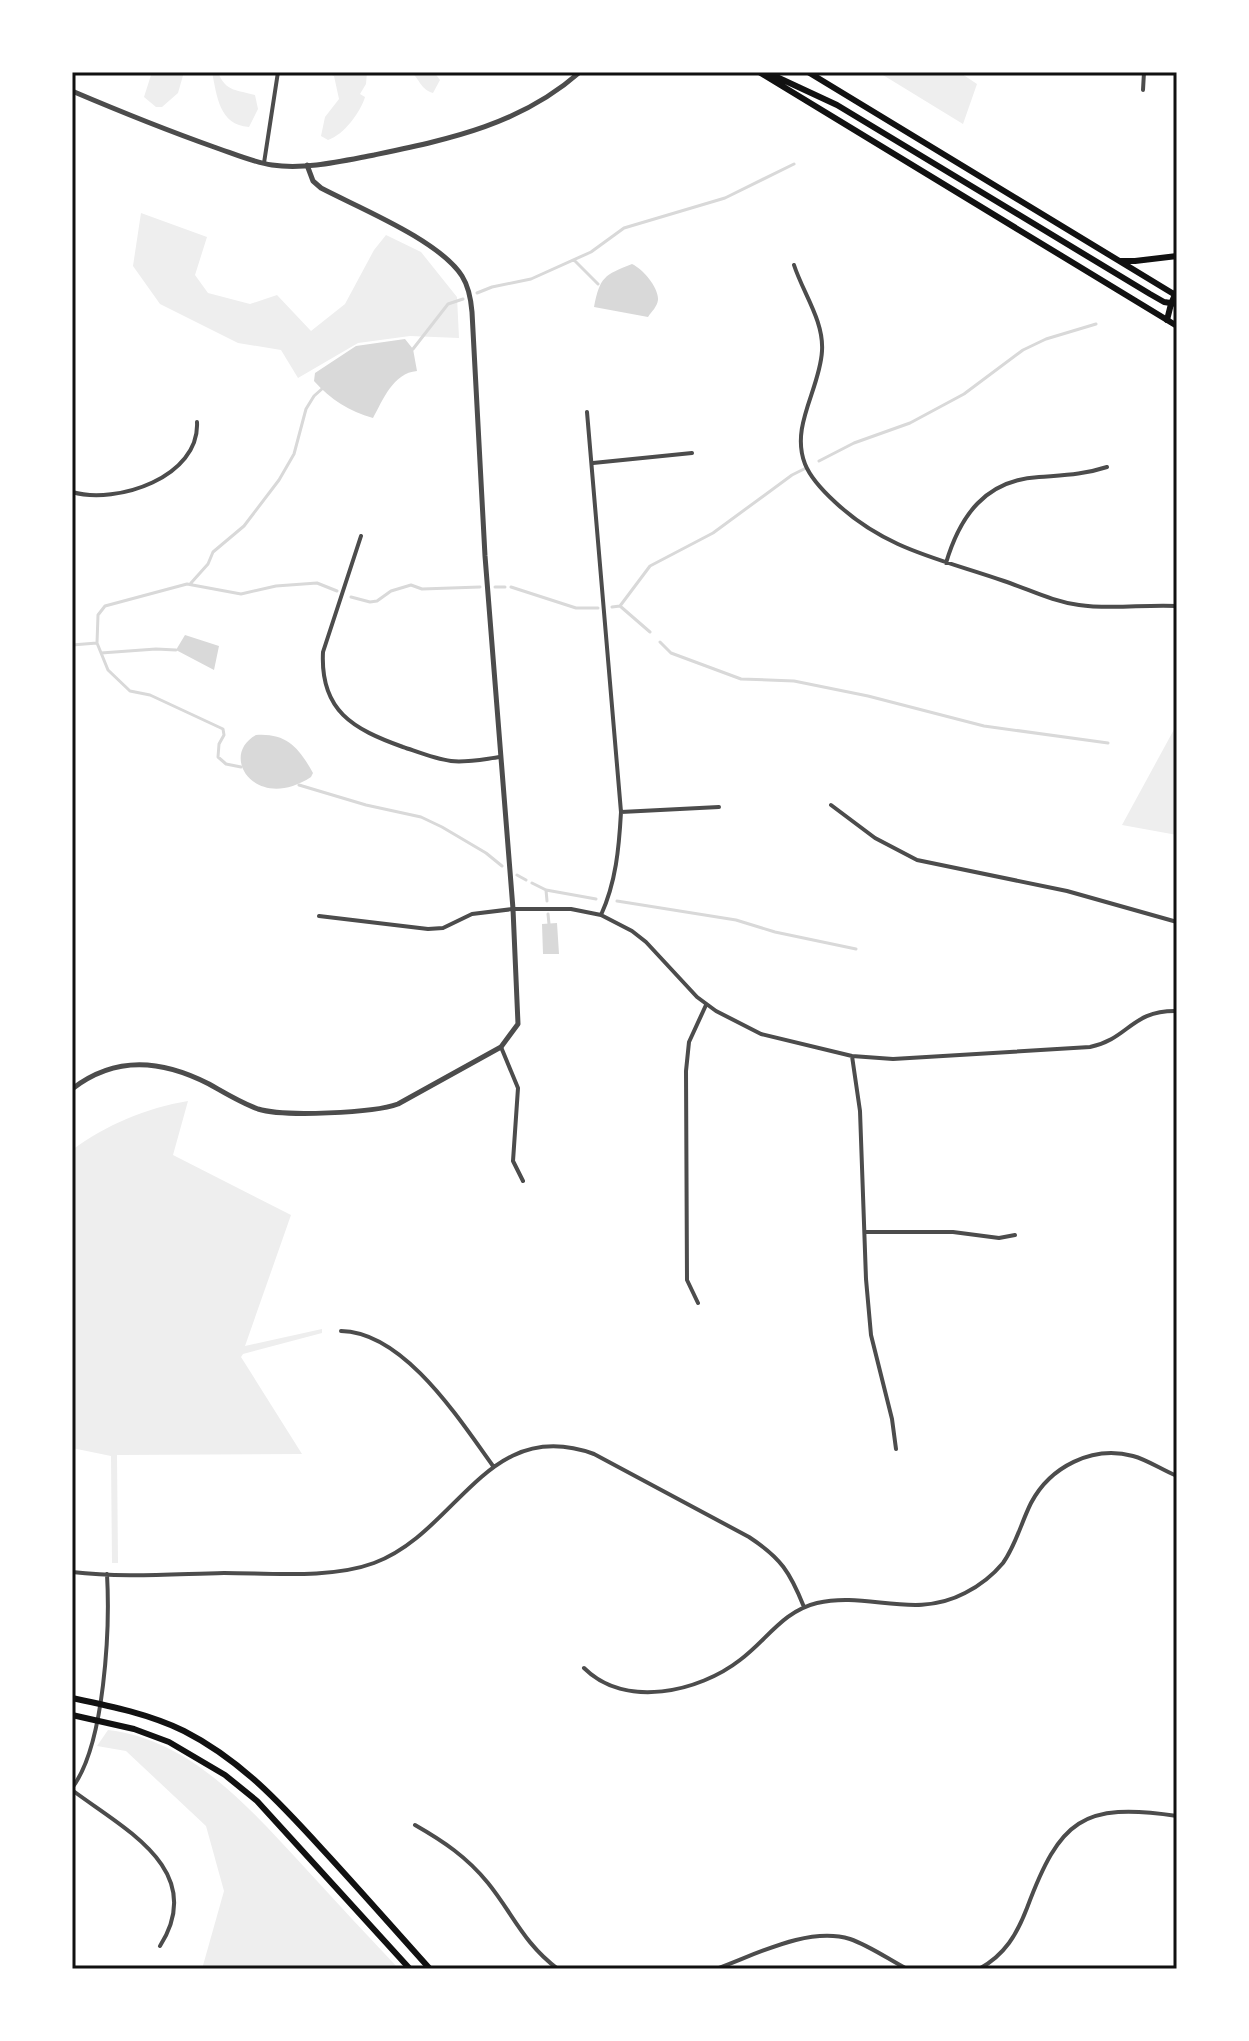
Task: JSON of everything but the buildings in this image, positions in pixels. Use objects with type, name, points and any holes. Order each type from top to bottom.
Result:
[{"type":"main road","points":[[759,72],[1177,326]]},
{"type":"main road","points":[[766,72],[837,105],[1150,294],[1174,304]]},
{"type":"main road","points":[[808,72],[1176,293],[1167,320]]},
{"type":"main road","points":[[1117,260],[1177,256]]},
{"type":"main road","points":[[72,1698],[170,1725],[240,1766],[283,1806],[430,1969]]},
{"type":"main road","points":[[72,1715],[134,1729],[169,1742],[225,1775],[257,1801],[410,1969]]},
{"type":"street","points":[[264,163],[278,72]]},
{"type":"street","points":[[72,91],[162,129],[264,163],[307,165],[428,144],[489,127],[536,105],[580,72]]},
{"type":"street","points":[[1143,90],[1144,72]]},
{"type":"street","points":[[72,1089],[85,1079],[110,1068],[139,1063],[155,1064],[186,1073],[261,1110],[364,1112],[398,1104],[501,1047],[518,1024],[513,909],[485,556],[472,312],[467,286],[449,262],[411,235],[385,218],[316,184],[307,165]]},
{"type":"street","points":[[794,265],[820,329],[822,350],[800,430],[804,463],[819,487],[854,520],[888,541],[1005,581],[1043,598],[1082,606],[1177,606]]},
{"type":"street","points":[[587,412],[621,812],[619,857],[609,898],[601,915]]},
{"type":"street","points":[[72,492],[102,496],[150,484],[188,454],[198,437],[197,422]]},
{"type":"street","points":[[593,463],[692,453]]},
{"type":"street","points":[[946,563],[954,536],[963,521],[985,496],[1000,487],[1018,480],[1080,476],[1107,467]]},
{"type":"street","points":[[361,536],[323,652],[322,670],[331,700],[354,726],[414,751],[450,761],[500,757]]},
{"type":"street","points":[[831,805],[875,838],[917,860],[1067,891],[1177,922]]},
{"type":"street","points":[[621,812],[719,807]]},
{"type":"street","points":[[319,916],[428,929],[443,928],[476,912],[513,909],[561,908],[601,915],[646,942],[706,1005],[761,1034],[852,1056],[893,1059],[1090,1047],[1115,1038],[1140,1017],[1159,1010],[1177,1011]]},
{"type":"street","points":[[698,1303],[687,1280],[686,1071],[689,1042],[706,1005]]},
{"type":"street","points":[[501,1047],[518,1088],[513,1161],[523,1181]]},
{"type":"street","points":[[852,1056],[860,1111],[871,1335],[892,1419],[896,1449]]},
{"type":"street","points":[[865,1232],[953,1232],[999,1238],[1015,1235]]},
{"type":"street","points":[[341,1331],[369,1336],[409,1364],[437,1392],[493,1466]]},
{"type":"street","points":[[72,1572],[335,1572],[363,1566],[388,1557],[418,1537],[493,1466],[511,1455],[539,1446],[566,1446],[594,1454],[768,1549],[787,1568],[804,1607]]},
{"type":"street","points":[[584,1668],[600,1681],[624,1690],[654,1692],[690,1686],[710,1679],[740,1660],[784,1619],[804,1607],[840,1600],[928,1605],[956,1598],[969,1591],[1003,1563],[1039,1489],[1064,1467],[1086,1457],[1105,1454],[1131,1456],[1177,1476]]},
{"type":"street","points":[[107,1574],[107,1646],[99,1704],[83,1769],[72,1789],[155,1854],[168,1872],[173,1884],[175,1910],[169,1932],[160,1946]]},
{"type":"street","points":[[979,1969],[997,1957],[1012,1940],[1041,1870],[1058,1840],[1067,1831],[1087,1819],[1125,1810],[1177,1816]]},
{"type":"street","points":[[415,1825],[449,1845],[476,1869],[502,1901],[523,1936],[558,1969]]},
{"type":"street","points":[[716,1969],[807,1938],[834,1937],[854,1941],[907,1969]]},
{"type":"shaded area","points":[[152,72],[184,72],[178,93],[162,107],[156,107],[144,97]]},
{"type":"shaded area","points":[[212,72],[218,72],[228,87],[255,95],[258,109],[249,127],[231,121],[225,115]]},
{"type":"shaded area","points":[[324,72],[367,72],[366,84],[360,94],[365,97],[360,109],[346,128],[328,140],[321,136],[325,117],[339,99],[334,76]]},
{"type":"shaded area","points":[[411,72],[434,72],[440,80],[433,93],[425,89]]},
{"type":"shaded area","points":[[878,72],[959,72],[977,84],[963,124]]},
{"type":"shaded area","points":[[141,213],[207,237],[195,275],[208,293],[250,304],[277,295],[311,331],[345,304],[374,250],[386,235],[421,252],[457,297],[459,338],[410,336],[358,343],[298,378],[281,350],[238,343],[160,304],[133,266]]},
{"type":"shaded area","points":[[632,264],[650,279],[658,295],[657,305],[648,317],[594,307],[605,278]]},
{"type":"shaded area","points":[[405,339],[413,349],[417,371],[395,382],[373,418],[341,404],[314,381],[315,373],[356,346]]},
{"type":"shaded area","points":[[185,635],[219,646],[214,670],[176,650]]},
{"type":"shaded area","points":[[1177,724],[1177,835],[1122,825]]},
{"type":"shaded area","points":[[256,735],[276,737],[291,744],[308,764],[313,773],[311,777],[274,789],[259,785],[242,767],[241,755],[245,744]]},
{"type":"shaded area","points":[[557,923],[559,954],[543,954],[542,924]]},
{"type":"shaded area","points":[[188,1101],[173,1155],[291,1215],[245,1346],[322,1329],[322,1333],[241,1357],[302,1454],[117,1455],[118,1563],[112,1563],[111,1456],[72,1448],[72,1150],[127,1119]]},
{"type":"shaded area","points":[[108,1730],[139,1736],[167,1748],[219,1782],[264,1824],[399,1969],[202,1969],[224,1891],[206,1826],[126,1751],[97,1746]]},
{"type":"waterway","points":[[477,293],[531,279],[591,252],[624,228],[725,198],[794,164]]},
{"type":"waterway","points":[[574,260],[598,284]]},
{"type":"waterway","points":[[413,349],[448,304],[463,299]]},
{"type":"waterway","points":[[819,461],[854,443],[910,423],[964,394],[1023,350],[1046,339],[1096,324]]},
{"type":"waterway","points":[[191,583],[208,564],[213,552],[244,526],[279,480],[294,454],[306,409],[323,388]]},
{"type":"waterway","points":[[620,606],[650,566],[713,533],[806,468]]},
{"type":"waterway","points":[[72,645],[97,643],[98,615],[105,606],[187,584],[241,594],[276,586],[317,583],[337,591]]},
{"type":"waterway","points":[[351,597],[377,601],[391,591],[411,585],[422,589],[480,587]]},
{"type":"waterway","points":[[495,587],[505,587]]},
{"type":"waterway","points":[[511,587],[576,608],[598,608]]},
{"type":"waterway","points":[[620,606],[650,632]]},
{"type":"waterway","points":[[612,607],[620,606]]},
{"type":"waterway","points":[[660,642],[671,653],[741,679],[794,681],[868,696],[984,726],[1108,743]]},
{"type":"waterway","points":[[97,643],[108,670],[130,691],[150,695],[223,729],[218,757],[226,764],[241,767]]},
{"type":"waterway","points":[[101,653],[176,650]]},
{"type":"waterway","points":[[299,785],[421,817],[486,853],[502,866]]},
{"type":"waterway","points":[[517,875],[526,880]]},
{"type":"waterway","points":[[532,883],[546,890],[596,899]]},
{"type":"waterway","points":[[546,890],[547,901]]},
{"type":"waterway","points":[[617,901],[736,920],[775,932],[856,949]]},
{"type":"waterway","points":[[548,914],[549,924]]}]
